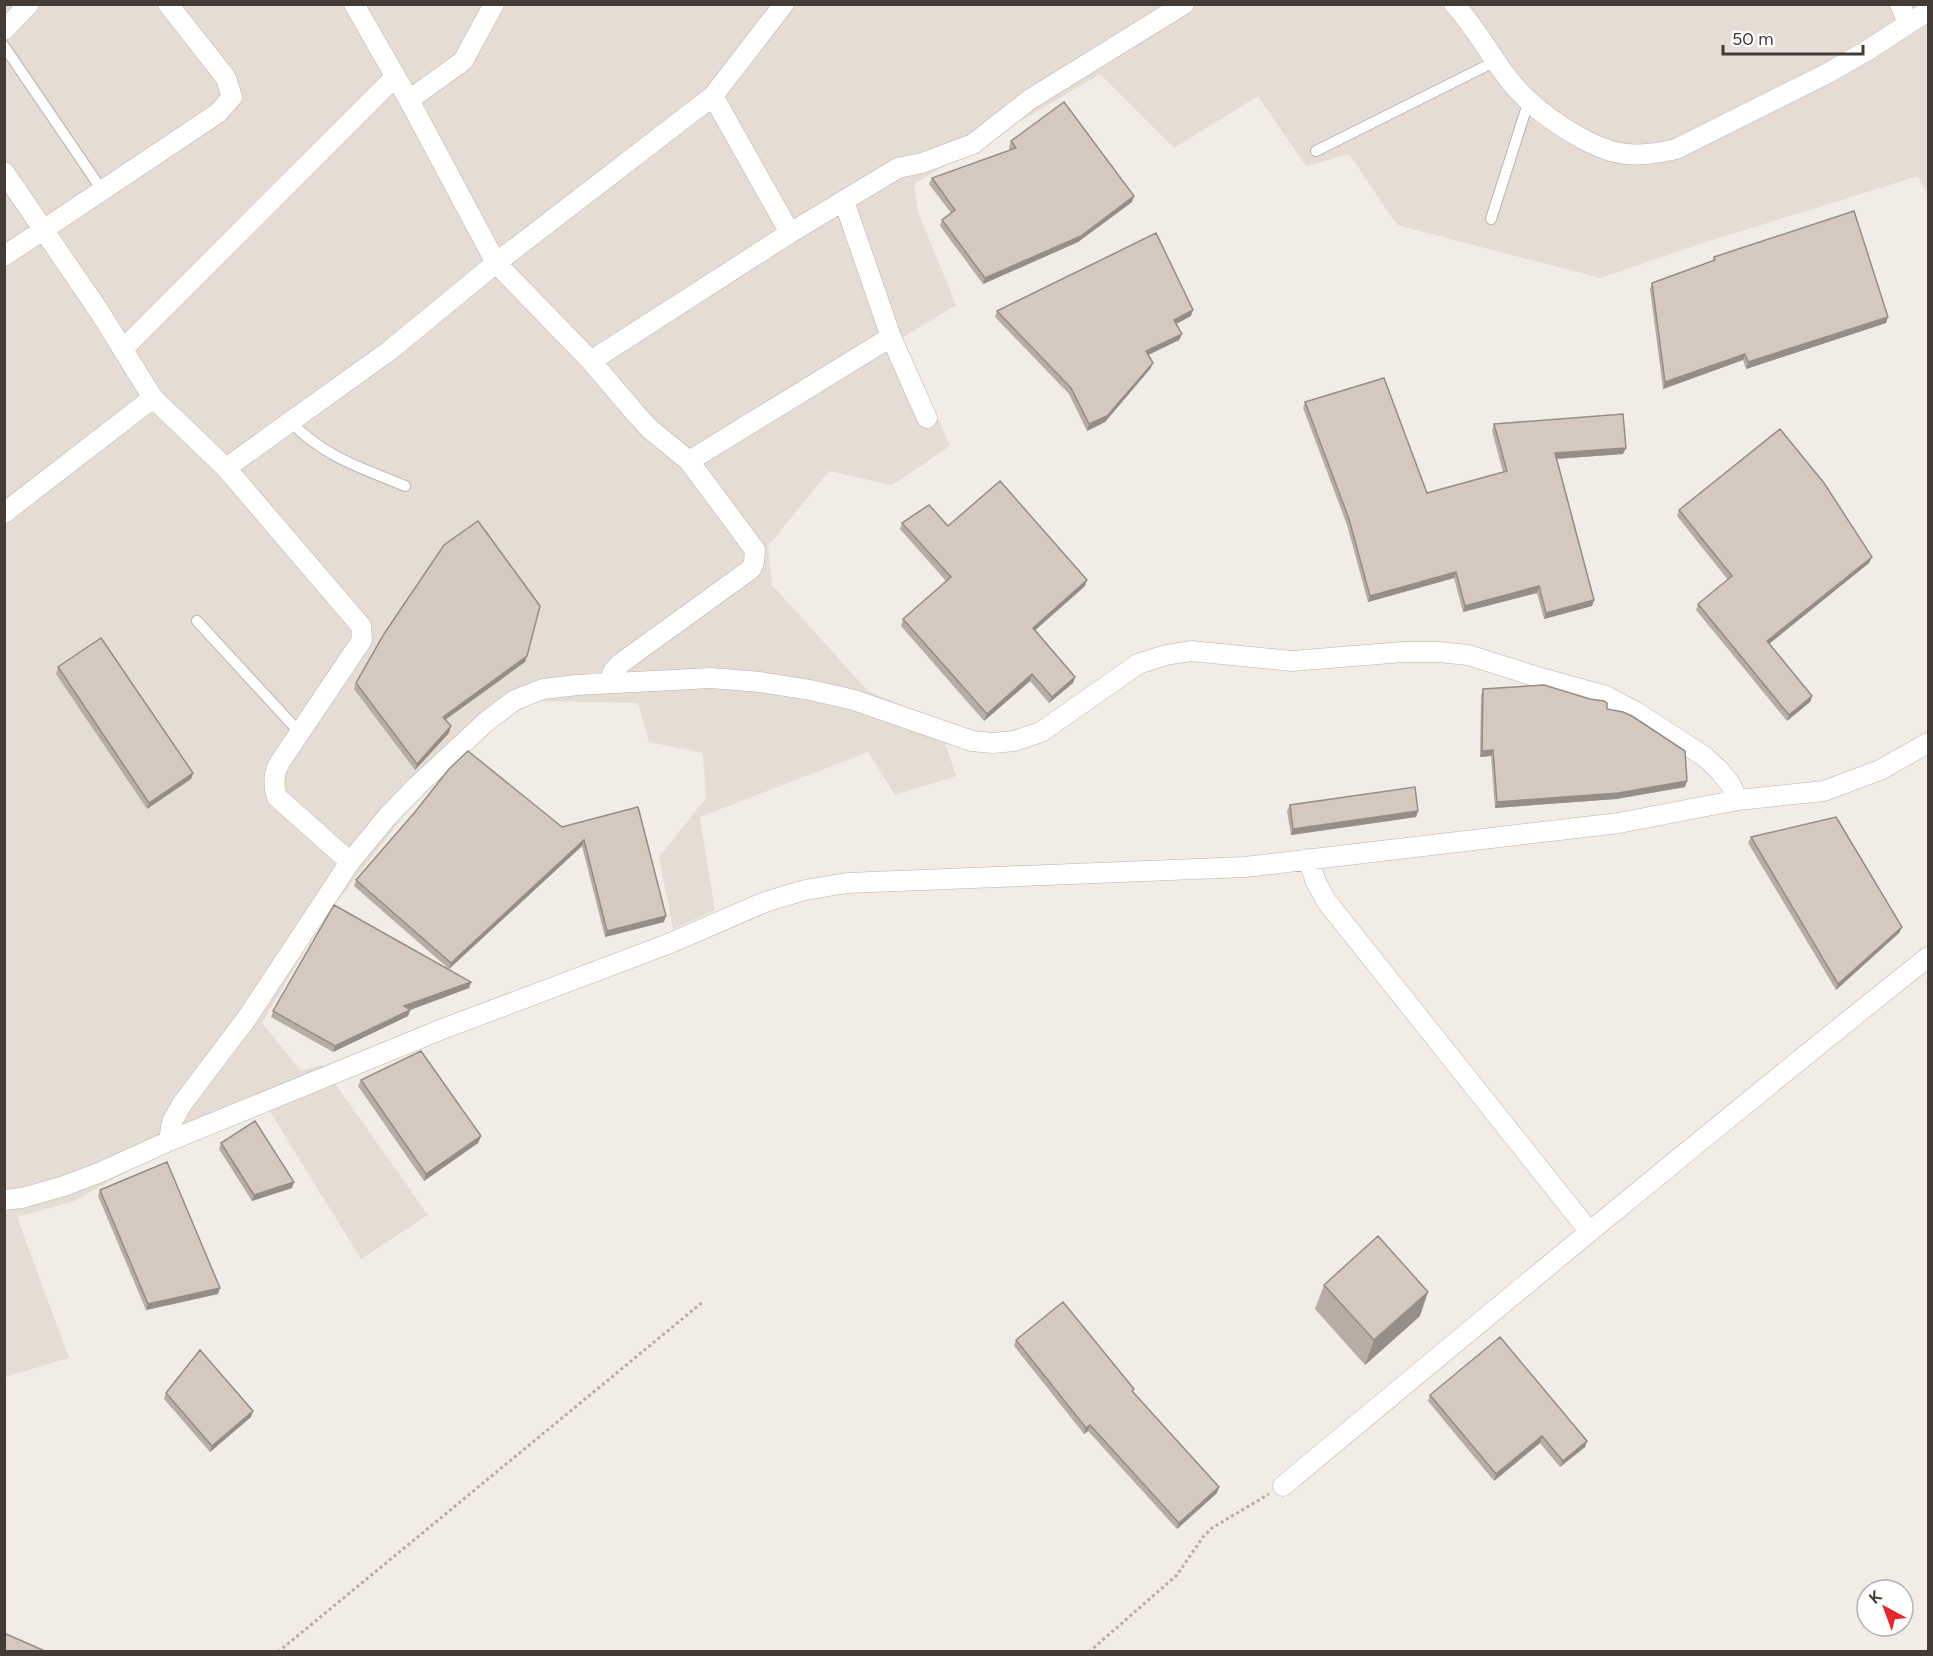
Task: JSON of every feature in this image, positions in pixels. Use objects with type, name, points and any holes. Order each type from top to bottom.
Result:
[{"type":"street","points":[[4,30],[29,4]]},
{"type":"street","points":[[4,256],[218,113],[232,97],[226,78],[168,4]]},
{"type":"street","points":[[354,4],[409,100],[496,262],[591,361],[651,430],[689,461],[752,544],[756,556],[744,574],[621,663],[612,672],[609,683]]},
{"type":"street","points":[[409,100],[463,61],[494,4]]},
{"type":"street","points":[[226,468],[389,351],[496,262],[712,96],[784,4]]},
{"type":"street","points":[[591,361],[790,233],[898,168],[922,163],[973,144],[1029,100],[1184,4]]},
{"type":"street","points":[[1454,4],[1512,84],[1563,127],[1607,150],[1626,154],[1652,155],[1676,149],[1828,73],[1929,10]]},
{"type":"street","points":[[1900,4],[1908,24]]},
{"type":"street","points":[[123,350],[395,77]]},
{"type":"street","points":[[712,96],[790,233]]},
{"type":"street","points":[[4,172],[44,229],[153,398],[226,468],[357,621],[363,632],[362,640],[276,769],[274,783],[278,797],[350,862]]},
{"type":"street","points":[[844,201],[891,337],[927,418]]},
{"type":"street","points":[[689,461],[891,337]]},
{"type":"street","points":[[4,513],[153,398]]},
{"type":"street","points":[[169,1142],[172,1122],[182,1104],[247,1018],[350,862],[388,816],[417,786],[486,722],[515,700],[543,689],[577,684],[711,678],[770,684],[854,700],[972,741],[993,743],[1014,741],[1041,732],[1138,664],[1166,655],[1191,651],[1292,661],[1403,652],[1449,653],[1468,655],[1606,696],[1636,712],[1705,757],[1731,784],[1738,800]]},
{"type":"street","points":[[4,1200],[22,1198],[64,1186],[101,1172],[440,1030],[668,944],[765,902],[805,890],[847,883],[1245,867],[1619,823],[1738,800],[1824,791],[1880,770],[1929,744]]},
{"type":"street","points":[[1308,859],[1316,882],[1327,902],[1589,1231]]},
{"type":"street","points":[[1283,1486],[1757,1093],[1929,957]]},
{"type":"lane","points":[[4,46],[102,190]]},
{"type":"lane","points":[[1316,151],[1496,61]]},
{"type":"lane","points":[[1491,219],[1529,100]]},
{"type":"lane","points":[[291,422],[326,452],[405,486]]},
{"type":"lane","points":[[197,621],[300,733]]},
{"type":"path","points":[[278,1652],[704,1301]]},
{"type":"path","points":[[1089,1652],[1177,1575],[1203,1537],[1212,1528],[1283,1486]]},
{"type":"shaded area","points":[[5,5],[1928,5],[1928,195],[1918,176],[1703,243],[1600,278],[1397,225],[1349,154],[1306,166],[1258,96],[1174,148],[1100,74],[914,184],[918,212],[956,305],[902,338],[950,446],[892,485],[829,471],[768,546],[772,585],[868,691],[938,720],[956,776],[895,795],[868,752],[700,817],[715,910],[673,929],[659,857],[706,798],[703,753],[649,742],[638,703],[534,701],[468,745],[404,816],[323,919],[262,1023],[301,1071],[322,1065],[428,1215],[361,1259],[269,1110],[153,1157],[74,1201],[17,1217],[69,1358],[5,1377]]},
{"type":"building","points":[[1064,102],[1134,196],[1081,236],[985,278],[942,220],[955,210],[932,178],[1016,148],[1011,141]]},
{"type":"building","points":[[1854,211],[1888,317],[1748,362],[1745,354],[1665,382],[1652,283],[1715,260],[1714,257]]},
{"type":"building","points":[[1156,233],[1193,310],[1174,320],[1182,334],[1146,351],[1153,363],[1107,416],[1089,424],[1071,388],[997,311]]},
{"type":"building","points":[[1384,378],[1427,493],[1507,471],[1494,424],[1623,414],[1626,448],[1555,453],[1594,600],[1546,613],[1539,586],[1465,606],[1456,572],[1370,596],[1349,519],[1305,402]]},
{"type":"building","points":[[1780,429],[1824,483],[1872,557],[1767,641],[1812,696],[1789,715],[1698,604],[1732,576],[1679,510]]},
{"type":"building","points":[[1000,481],[1087,580],[1033,628],[1075,677],[1052,697],[1032,674],[987,714],[903,619],[951,577],[902,523],[929,505],[948,526]]},
{"type":"building","points":[[478,521],[540,606],[527,656],[443,717],[451,726],[417,764],[356,683],[384,634],[444,545]]},
{"type":"building","points":[[101,638],[193,773],[149,803],[58,667]]},
{"type":"building","points":[[1544,685],[1604,701],[1607,703],[1607,709],[1632,716],[1685,751],[1687,781],[1618,793],[1497,802],[1493,750],[1482,751],[1483,689]]},
{"type":"building","points":[[468,751],[562,827],[638,807],[666,916],[607,931],[584,840],[451,963],[356,880],[449,769]]},
{"type":"building","points":[[1415,787],[1418,811],[1293,829],[1290,805]]},
{"type":"building","points":[[1836,817],[1902,927],[1838,984],[1751,837]]},
{"type":"building","points":[[334,905],[471,982],[404,1006],[410,1010],[335,1046],[273,1011]]},
{"type":"building","points":[[421,1051],[481,1136],[426,1174],[361,1080]]},
{"type":"building","points":[[255,1121],[294,1182],[254,1195],[221,1143]]},
{"type":"building","points":[[167,1162],[220,1288],[148,1304],[100,1190]]},
{"type":"building","points":[[1378,1236],[1428,1292],[1374,1340],[1324,1285]]},
{"type":"building","points":[[1063,1302],[1134,1389],[1132,1391],[1219,1487],[1179,1523],[1090,1425],[1086,1428],[1016,1340]]},
{"type":"building","points":[[1500,1337],[1587,1441],[1563,1461],[1542,1436],[1496,1474],[1430,1395]]},
{"type":"building","points":[[200,1350],[253,1411],[212,1446],[166,1393]]},
{"type":"building","points":[[4,1633],[47,1652],[4,1652]]}]
